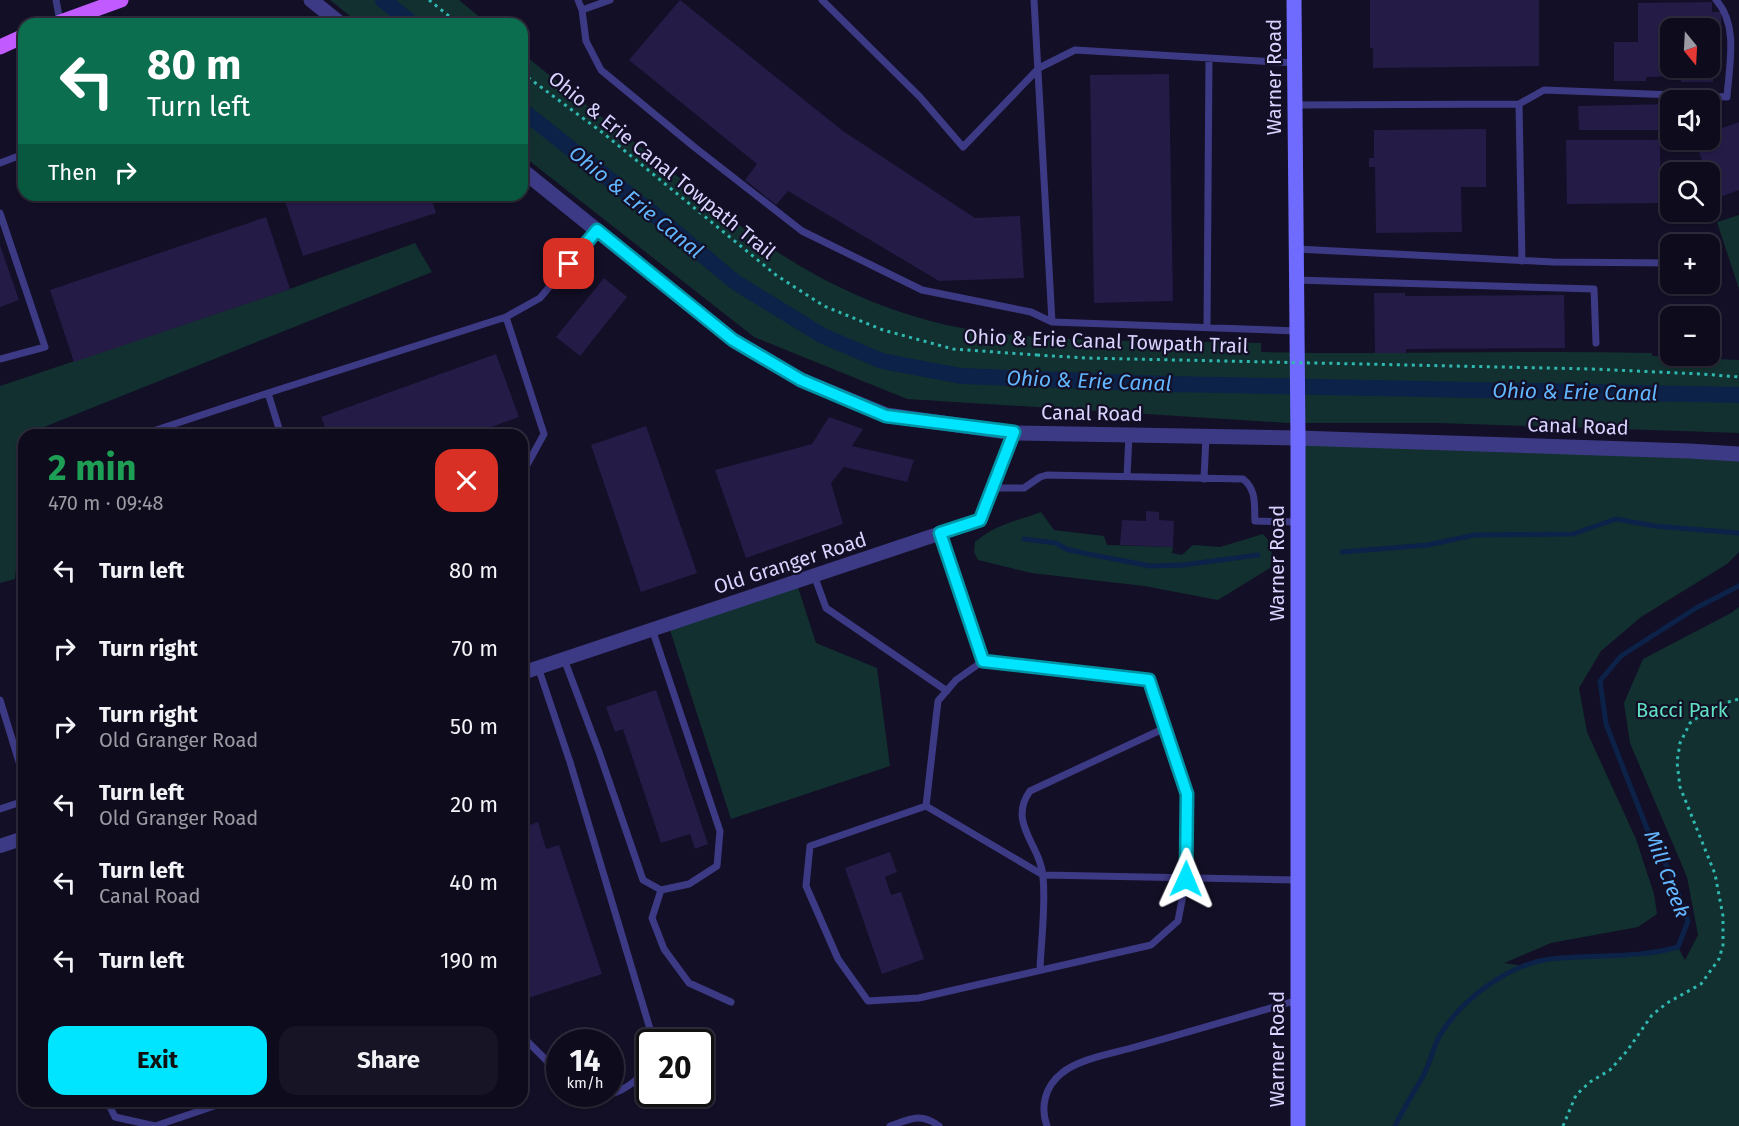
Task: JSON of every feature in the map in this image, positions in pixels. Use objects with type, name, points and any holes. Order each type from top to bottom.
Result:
[{"type":"main road","points":[[72,18],[121,0]]},
{"type":"main road","name":"Warner Road","points":[[1294,0],[1298,370],[1298,1126]]},
{"type":"main road","points":[[0,47],[18,39]]},
{"type":"street","points":[[311,0],[334,18]]},
{"type":"street","name":"Canal Road","points":[[528,175],[733,340],[801,380],[886,416],[1014,432],[1298,438],[1739,454]]},
{"type":"street","name":"Old Granger Road","points":[[528,670],[980,520],[1014,432]]},
{"type":"street","points":[[0,846],[18,840]]},
{"type":"lane","points":[[56,0],[58,18]]},
{"type":"lane","points":[[578,0],[582,10],[586,41],[602,70],[693,146],[802,231],[922,290],[1031,312],[1052,321],[1297,331]]},
{"type":"lane","points":[[582,10],[610,0]]},
{"type":"lane","points":[[822,0],[920,98],[963,147],[1039,68],[1075,50],[1295,63]]},
{"type":"lane","points":[[1034,0],[1052,321]]},
{"type":"lane","points":[[1295,105],[1519,104],[1544,90],[1727,97],[1731,31],[1722,6],[1716,0]]},
{"type":"lane","points":[[1207,327],[1209,58]]},
{"type":"lane","points":[[1519,104],[1522,261]]},
{"type":"lane","points":[[0,163],[18,156]]},
{"type":"lane","points":[[0,213],[45,347],[0,359]]},
{"type":"lane","points":[[159,429],[506,317],[540,298],[597,230]]},
{"type":"lane","points":[[1296,249],[1522,261],[1660,264]]},
{"type":"lane","points":[[1296,280],[1594,290],[1596,343]]},
{"type":"lane","points":[[506,317],[544,434],[528,463]]},
{"type":"lane","points":[[268,393],[279,429]]},
{"type":"lane","points":[[1127,476],[1130,435]]},
{"type":"lane","points":[[1204,479],[1206,436]]},
{"type":"lane","points":[[993,488],[1023,488],[1040,477],[1047,476],[1243,479],[1254,492],[1255,521],[1298,522]]},
{"type":"lane","points":[[940,533],[983,661]]},
{"type":"lane","points":[[814,575],[826,608],[947,691]]},
{"type":"lane","points":[[564,659],[644,880],[661,890],[690,884],[717,866],[720,831],[652,629]]},
{"type":"lane","points":[[926,806],[938,701],[956,680],[983,661],[1149,680],[1187,794],[1186,879],[1178,921],[1151,945],[919,998],[868,1001],[838,959],[806,886],[810,846],[926,806],[1043,875],[1186,879],[1298,880]]},
{"type":"lane","points":[[538,667],[570,762],[650,1029]]},
{"type":"lane","points":[[0,700],[18,758]]},
{"type":"lane","points":[[1040,970],[1043,875],[1021,816],[1023,800],[1030,791],[1165,728]]},
{"type":"lane","points":[[0,809],[18,803]]},
{"type":"lane","points":[[661,890],[652,918],[664,948],[689,983],[731,1002]]},
{"type":"lane","points":[[1047,1126],[1044,1118],[1044,1099],[1051,1083],[1063,1071],[1104,1056],[1298,1000]]},
{"type":"lane","points":[[528,1042],[546,1060]]},
{"type":"lane","points":[[110,1107],[115,1117],[155,1126],[211,1107]]},
{"type":"lane","points":[[890,1126],[920,1116],[939,1126]]},
{"type":"path","points":[[429,0],[452,18]]},
{"type":"path","name":"Ohio & Erie Canal Towpath Trail","points":[[528,78],[603,133],[776,275],[824,306],[883,330],[953,349],[1109,359],[1592,369],[1739,377]]},
{"type":"path","points":[[1563,1126],[1576,1095],[1590,1082],[1610,1070],[1627,1051],[1652,1015],[1667,1003],[1701,984],[1719,959],[1723,945],[1723,916],[1715,874],[1680,787],[1677,762],[1680,743],[1690,723],[1714,706],[1739,699]]},
{"type":"green space","points":[[330,0],[459,0],[481,18],[352,18]]},
{"type":"green space","points":[[528,58],[772,248],[851,293],[897,311],[943,324],[1003,334],[1039,337],[1113,341],[1261,343],[1261,352],[1652,353],[1652,356],[1660,356],[1660,366],[1720,366],[1720,359],[1739,360],[1739,433],[1439,423],[1289,423],[907,399],[754,337],[528,160]]},
{"type":"green space","points":[[1739,215],[1739,289],[1717,222]]},
{"type":"green space","points":[[415,243],[432,272],[39,429],[18,429],[18,547],[15,579],[0,583],[0,386],[290,289]]},
{"type":"green space","name":"Bacci Park","points":[[1298,438],[1739,454],[1739,552],[1727,564],[1641,617],[1601,651],[1579,688],[1587,732],[1636,839],[1654,894],[1657,914],[1638,927],[1551,943],[1504,963],[1524,966],[1548,959],[1654,954],[1678,947],[1685,960],[1698,935],[1687,877],[1630,743],[1624,703],[1643,659],[1739,607],[1739,1126],[1298,1126]]},
{"type":"green space","points":[[1041,512],[1054,530],[1104,536],[1107,545],[1173,547],[1172,553],[1182,555],[1193,545],[1220,547],[1263,534],[1271,550],[1270,568],[1218,600],[1144,586],[1031,573],[978,560],[974,552],[975,542],[999,527]]},
{"type":"green space","points":[[796,581],[816,643],[877,668],[890,766],[731,819],[668,624]]},
{"type":"building","points":[[680,0],[843,131],[975,218],[1020,216],[1024,278],[939,281],[788,191],[776,205],[745,180],[757,164],[629,60]]},
{"type":"building","points":[[1370,0],[1539,0],[1539,66],[1373,68],[1373,48],[1370,48]]},
{"type":"building","points":[[1712,2],[1712,12],[1721,12],[1722,50],[1720,50],[1720,18],[1660,18],[1660,77],[1646,77],[1646,81],[1614,81],[1614,42],[1638,42],[1638,3]]},
{"type":"building","points":[[1169,74],[1173,301],[1094,303],[1090,75]]},
{"type":"building","points":[[1681,78],[1713,78],[1713,82],[1681,82]]},
{"type":"building","points":[[1660,104],[1660,130],[1579,130],[1578,106]]},
{"type":"building","points":[[1739,122],[1739,190],[1720,197],[1720,162],[1703,162],[1698,150],[1720,150],[1720,129]]},
{"type":"building","points":[[1486,129],[1486,187],[1461,187],[1462,232],[1376,233],[1375,167],[1369,167],[1369,158],[1374,158],[1374,130]]},
{"type":"building","points":[[1566,140],[1660,140],[1660,203],[1567,204]]},
{"type":"building","points":[[285,201],[432,201],[436,213],[303,256]]},
{"type":"building","points":[[266,217],[290,289],[74,362],[50,290]]},
{"type":"building","points":[[0,245],[19,300],[0,307]]},
{"type":"building","points":[[604,278],[627,297],[580,356],[556,337]]},
{"type":"building","points":[[1374,293],[1405,293],[1405,296],[1564,295],[1565,348],[1406,349],[1406,353],[1375,353]]},
{"type":"building","points":[[496,354],[519,417],[486,429],[326,429],[321,417]]},
{"type":"building","points":[[829,417],[863,429],[852,446],[914,460],[907,482],[844,467],[831,483],[843,524],[746,558],[715,470],[812,444]]},
{"type":"building","points":[[646,426],[697,573],[641,592],[591,445]]},
{"type":"building","points":[[1146,511],[1159,512],[1159,520],[1174,521],[1173,547],[1120,545],[1122,520],[1146,521]]},
{"type":"building","points":[[656,690],[708,844],[695,849],[690,834],[661,843],[623,729],[615,732],[606,707]]},
{"type":"building","points":[[538,822],[546,849],[559,845],[602,974],[528,998],[528,826]]},
{"type":"building","points":[[890,852],[897,872],[885,877],[891,895],[901,892],[924,959],[882,974],[845,868]]},
{"type":"waterway","name":"Ohio & Erie Canal","points":[[383,0],[406,18]]},
{"type":"waterway","name":"Ohio & Erie Canal","points":[[528,115],[735,282],[823,336],[882,361],[961,376],[1167,384],[1739,395]]},
{"type":"waterway","points":[[1342,552],[1428,545],[1474,535],[1573,534],[1616,519],[1655,526],[1739,533]]},
{"type":"waterway","points":[[1024,539],[1056,543],[1066,549],[1150,566],[1183,565],[1258,555]]},
{"type":"waterway","name":"Mill Creek","points":[[1395,1126],[1425,1073],[1440,1035],[1449,1022],[1473,997],[1503,976],[1534,962],[1550,959],[1630,955],[1678,947],[1688,921],[1671,873],[1651,839],[1606,724],[1600,681],[1621,656],[1696,608],[1739,586]]},
{"type":"route","points":[[569,264],[597,230],[733,340],[801,380],[886,416],[1014,432],[980,520],[940,533],[983,661],[1149,680],[1187,794],[1186,879]]}]
